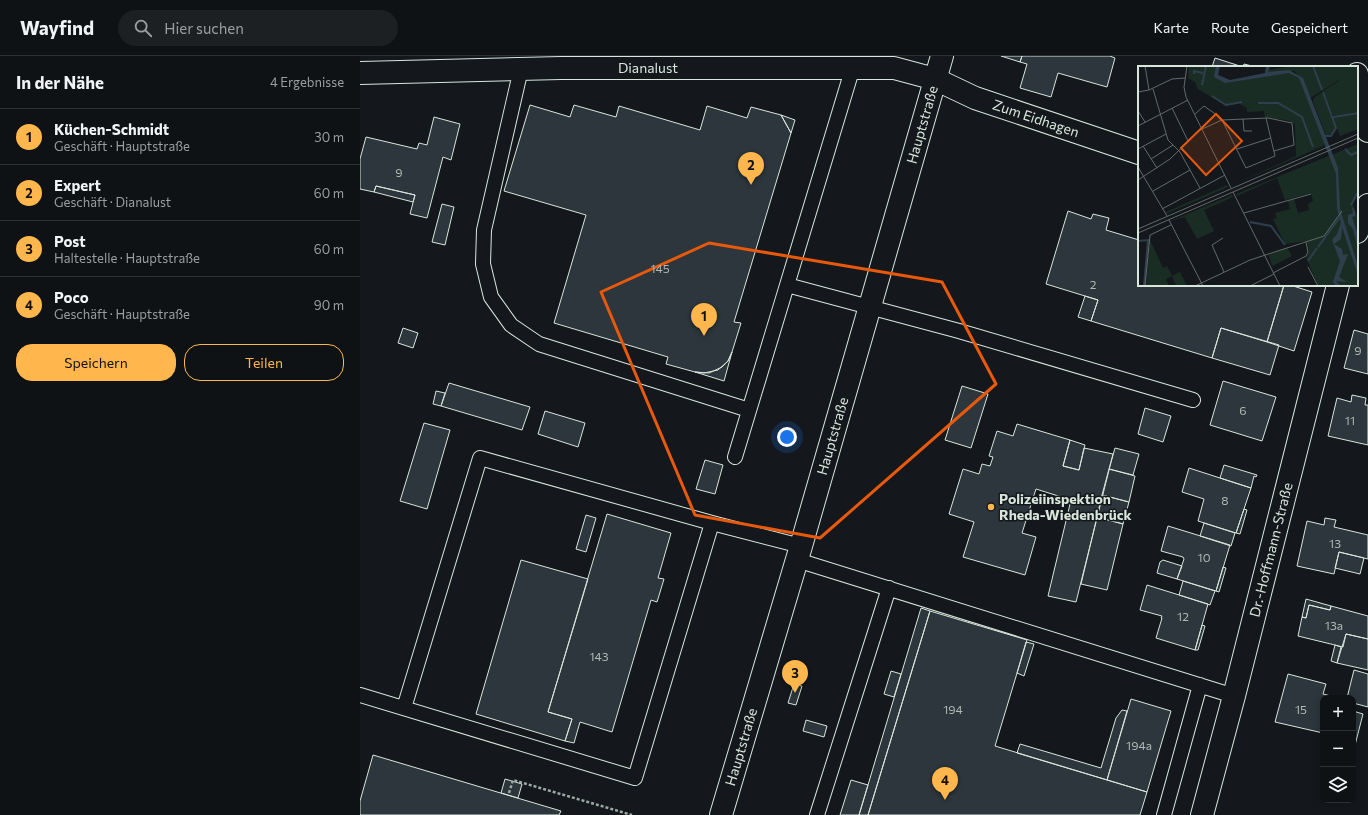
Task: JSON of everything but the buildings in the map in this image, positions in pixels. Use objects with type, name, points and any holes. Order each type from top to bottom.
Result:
[{"type":"street","name":"Hauptstraße","points":[[721,815],[799,553],[942,56]]},
{"type":"street","points":[[1354,56],[1356,66]]},
{"type":"street","name":"Dianalust","points":[[360,73],[521,69],[562,62],[894,68],[935,79]]},
{"type":"street","name":"Zum Eidhagen","points":[[935,79],[976,98],[1138,153]]},
{"type":"street","points":[[1358,79],[1368,131]]},
{"type":"street","name":"Dr.-Hoffmann-Straße","points":[[1202,815],[1234,696],[1338,286]]},
{"type":"lane","points":[[735,457],[852,68]]},
{"type":"lane","points":[[521,69],[484,230],[483,264],[491,297],[511,325],[539,344],[749,410]]},
{"type":"lane","points":[[787,285],[959,331],[1193,400]]},
{"type":"lane","points":[[404,708],[480,458],[712,523],[799,553],[889,588],[1234,696]]},
{"type":"lane","points":[[360,695],[636,778],[712,523]]},
{"type":"lane","points":[[817,815],[889,588]]},
{"type":"lane","points":[[1164,815],[1200,685]]},
{"type":"path","points":[[509,793],[513,780],[630,815]]},
{"type":"highlighted area","points":[[709,243],[942,282],[996,384],[820,538],[695,515],[601,292]]},
{"type":"place","name":"Expert","points":[[751,185]]},
{"type":"place","name":"Küchen-Schmidt","points":[[704,336]]},
{"type":"place","name":"Polizeiinspektion Rheda-Wiedenbrück","points":[[991,507]]},
{"type":"place","name":"Post","points":[[795,693]]},
{"type":"place","name":"Poco","points":[[945,800]]}]
